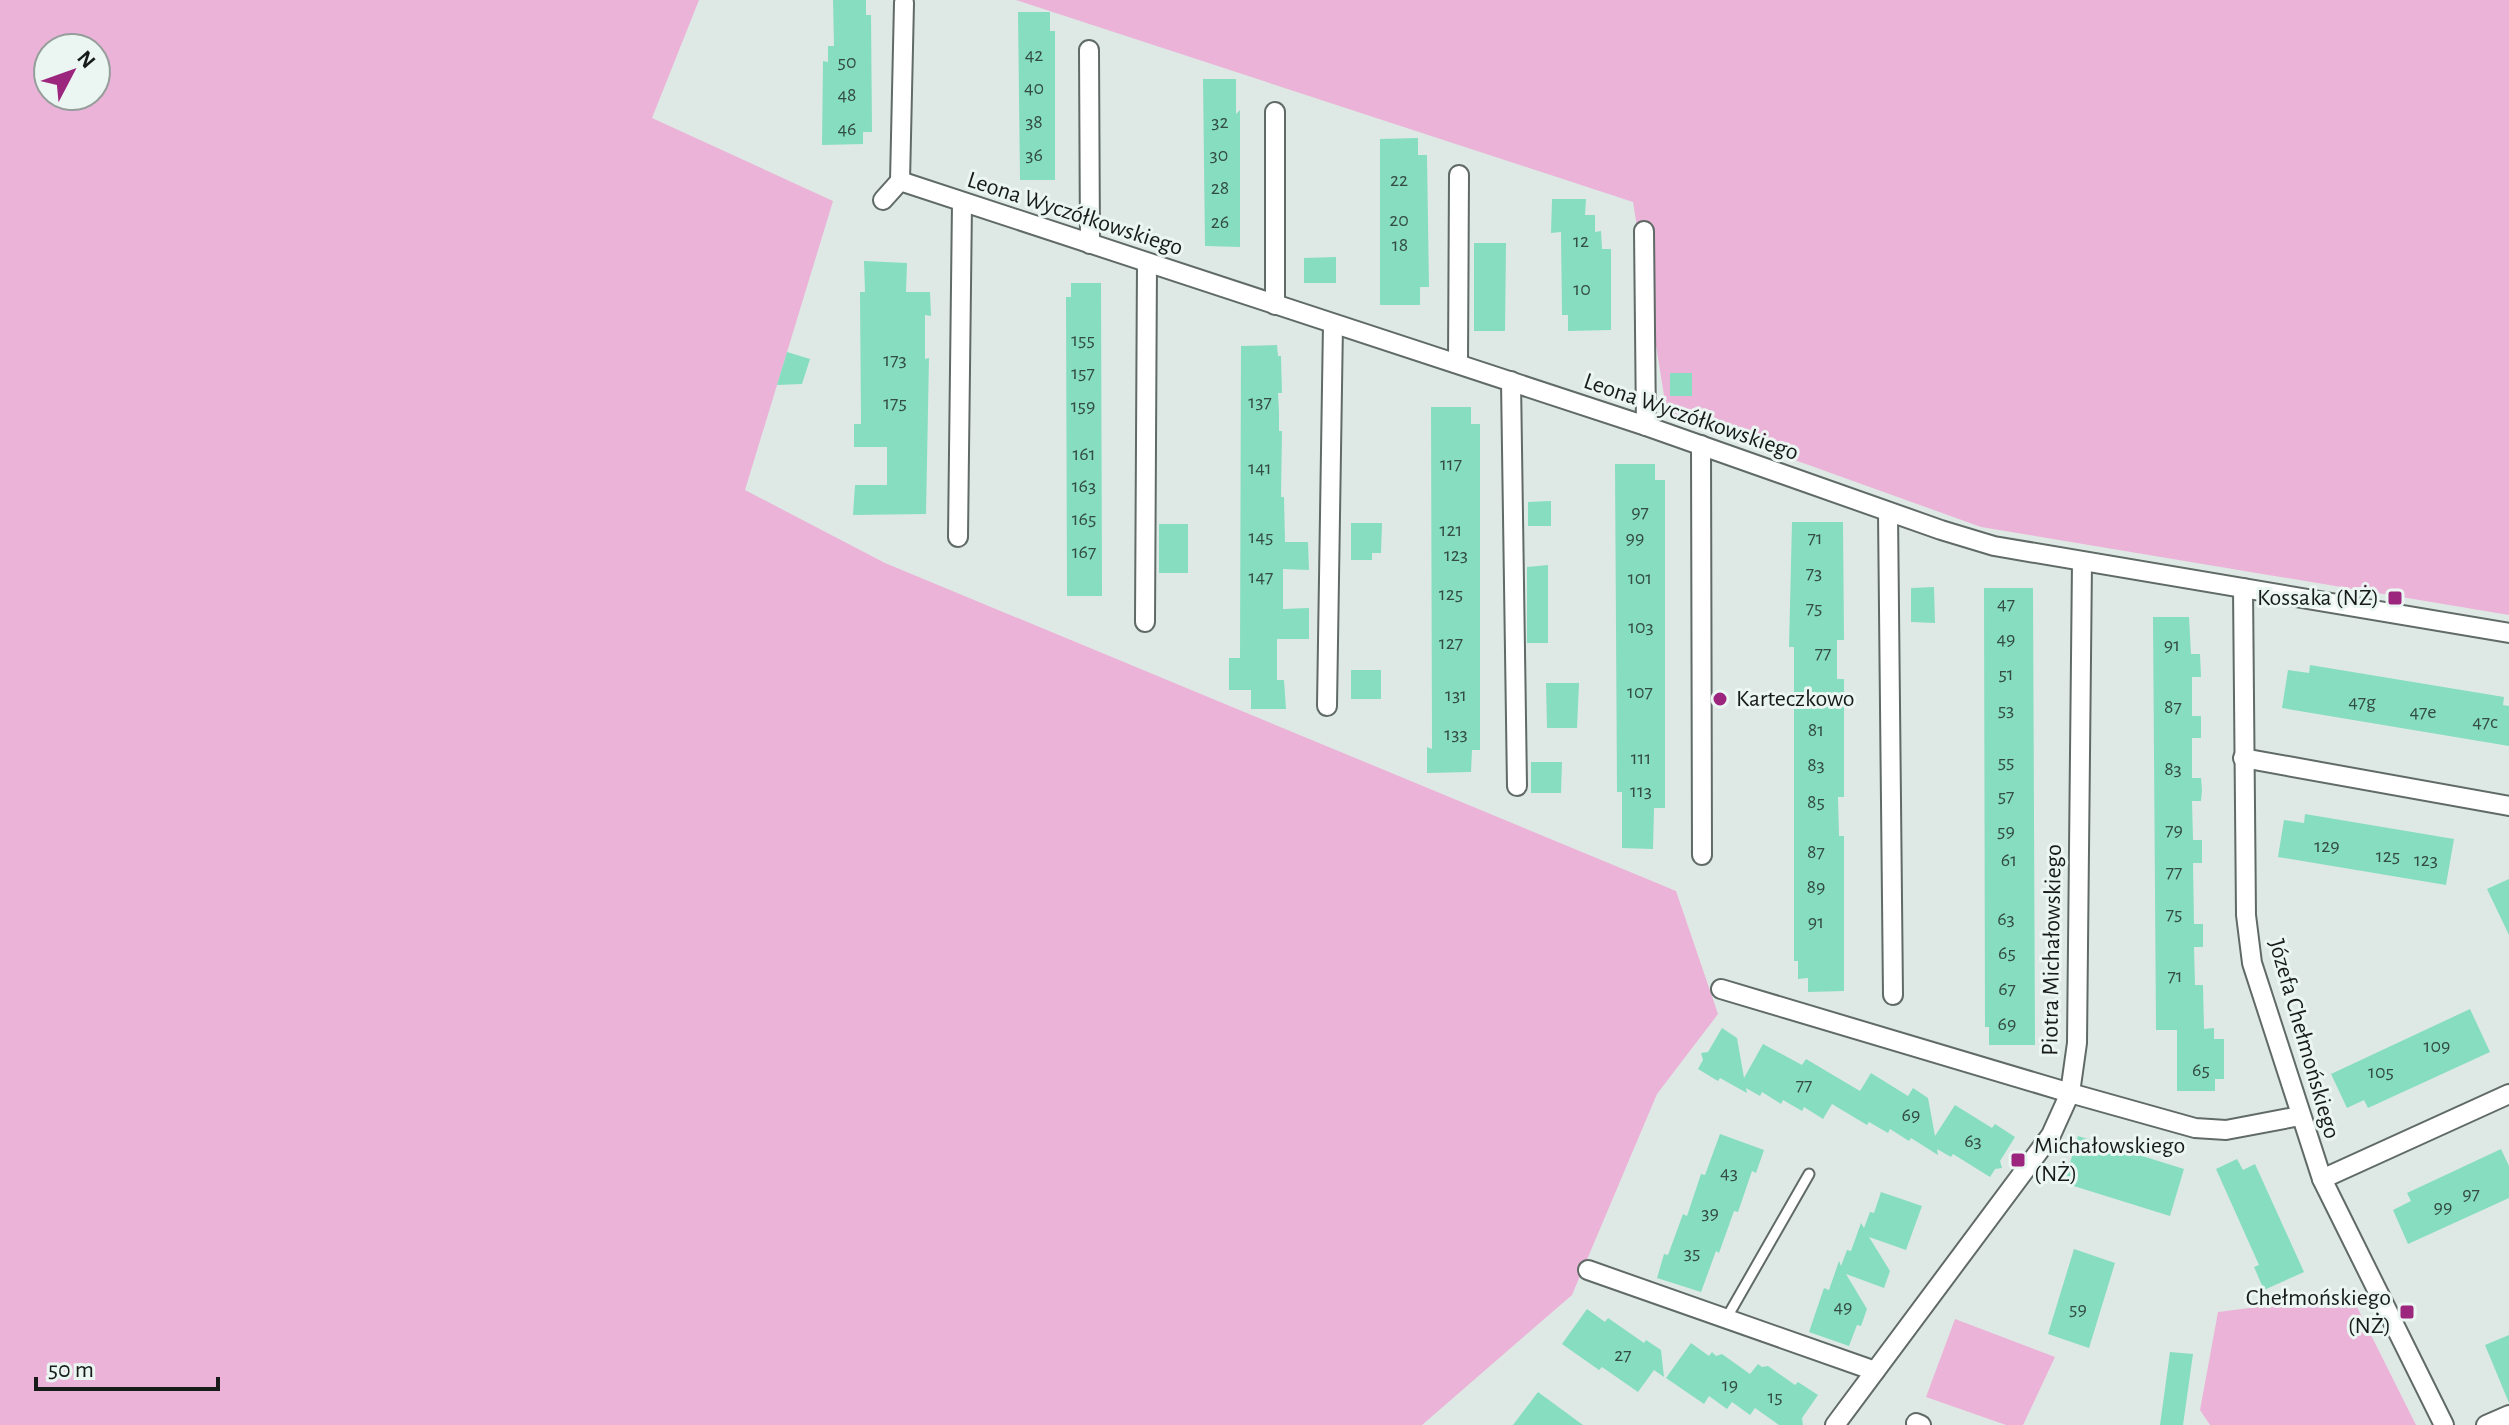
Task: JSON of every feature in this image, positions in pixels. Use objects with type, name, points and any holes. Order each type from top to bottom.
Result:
[{"type":"street","points":[[883,200],[900,181],[904,3]]},
{"type":"street","points":[[1089,50],[1090,244]]},
{"type":"street","points":[[1275,112],[1275,305]]},
{"type":"street","points":[[1458,363],[1459,175]]},
{"type":"street","name":"Leona Wyczółkowskiego","points":[[900,181],[1458,363],[1994,546],[2509,633]]},
{"type":"street","points":[[958,537],[962,203]]},
{"type":"street","points":[[1644,231],[1646,426]]},
{"type":"street","points":[[1145,622],[1147,263]]},
{"type":"street","points":[[1327,706],[1333,324]]},
{"type":"street","points":[[1511,381],[1517,786]]},
{"type":"street","points":[[1701,445],[1702,855]]},
{"type":"street","points":[[1888,512],[1893,995]]},
{"type":"street","name":"Piotra Michałowskiego","points":[[1835,1425],[2051,1135],[2070,1093],[2077,1043],[2082,562]]},
{"type":"street","name":"Józefa Chełmońskiego","points":[[2243,588],[2246,915],[2252,963],[2322,1179],[2444,1425]]},
{"type":"street","points":[[2243,758],[2509,806]]},
{"type":"street","points":[[1721,989],[2195,1128],[2226,1130],[2300,1116]]},
{"type":"street","points":[[2322,1179],[2509,1094]]},
{"type":"street","points":[[1588,1270],[1875,1371]]},
{"type":"street","points":[[2486,1425],[2509,1415]]},
{"type":"lane","points":[[1726,1319],[1809,1174]]},
{"type":"shaded area","points":[[0,0],[699,0],[652,118],[833,201],[745,490],[885,563],[1676,891],[1718,1014],[1657,1094],[1572,1295],[1422,1425],[0,1425]]},
{"type":"shaded area","points":[[1016,0],[2509,0],[2509,615],[1981,527],[1667,414],[1633,202]]},
{"type":"shaded area","points":[[2351,1295],[2416,1425],[2210,1425],[2200,1410],[2218,1312]]},
{"type":"shaded area","points":[[1955,1319],[2055,1357],[2023,1425],[2006,1425],[1926,1397]]},
{"type":"building","points":[[833,0],[866,0],[866,15],[871,15],[872,132],[863,132],[863,144],[822,145],[823,61],[828,62],[828,46],[834,46]]},
{"type":"building","points":[[1018,12],[1050,12],[1050,31],[1055,31],[1055,180],[1020,180]]},
{"type":"building","points":[[1203,79],[1236,79],[1236,114],[1240,110],[1240,247],[1205,246]]},
{"type":"building","points":[[1418,138],[1418,155],[1427,155],[1429,287],[1420,287],[1420,305],[1380,305],[1380,139]]},
{"type":"building","points":[[1552,199],[1586,199],[1585,215],[1595,215],[1595,232],[1601,231],[1602,249],[1611,249],[1611,330],[1568,331],[1568,315],[1562,315],[1561,232],[1551,233]]},
{"type":"building","points":[[1474,243],[1506,243],[1505,331],[1474,331]]},
{"type":"building","points":[[1336,257],[1336,283],[1304,283],[1304,258]]},
{"type":"building","points":[[864,261],[907,263],[906,292],[930,292],[931,316],[925,315],[925,359],[929,358],[926,514],[853,515],[855,485],[887,485],[887,447],[854,447],[854,424],[861,424],[860,292],[865,292]]},
{"type":"building","points":[[1071,283],[1101,283],[1102,596],[1067,596],[1066,297],[1071,297]]},
{"type":"building","points":[[1277,345],[1278,356],[1281,356],[1282,393],[1278,393],[1285,542],[1308,542],[1309,570],[1283,569],[1283,609],[1309,608],[1309,639],[1277,639],[1277,680],[1284,680],[1286,709],[1251,709],[1251,690],[1229,690],[1229,658],[1240,658],[1241,346]]},
{"type":"building","points":[[787,352],[810,359],[802,384],[777,385]]},
{"type":"building","points":[[1670,373],[1692,373],[1692,396],[1670,396]]},
{"type":"building","points":[[1431,407],[1471,407],[1471,424],[1480,424],[1480,750],[1472,750],[1471,772],[1427,773],[1427,747],[1432,749]]},
{"type":"building","points":[[1615,464],[1655,464],[1655,480],[1665,480],[1665,808],[1654,808],[1653,849],[1622,848],[1622,792],[1617,792]]},
{"type":"building","points":[[1551,501],[1551,526],[1528,526],[1528,502]]},
{"type":"building","points":[[1792,522],[1843,522],[1844,640],[1837,640],[1837,679],[1844,679],[1844,797],[1838,797],[1839,836],[1844,836],[1844,991],[1808,992],[1808,978],[1798,979],[1798,961],[1794,961],[1794,647],[1789,647]]},
{"type":"building","points":[[1351,523],[1382,523],[1381,553],[1372,553],[1372,560],[1351,560]]},
{"type":"building","points":[[1159,524],[1188,524],[1188,573],[1159,573]]},
{"type":"building","points":[[1548,565],[1548,643],[1527,643],[1527,567]]},
{"type":"building","points":[[1934,587],[1935,623],[1911,622],[1911,588]]},
{"type":"building","points":[[1984,588],[2033,588],[2035,1045],[1989,1045],[1989,1027],[1985,1027]]},
{"type":"building","points":[[2153,617],[2189,617],[2191,654],[2200,654],[2201,677],[2192,677],[2192,716],[2201,716],[2201,738],[2192,738],[2192,778],[2201,778],[2202,790],[2201,801],[2192,801],[2193,840],[2202,840],[2202,863],[2193,863],[2194,924],[2203,924],[2203,947],[2194,947],[2195,985],[2203,985],[2204,1029],[2214,1028],[2214,1039],[2224,1039],[2224,1079],[2215,1079],[2215,1091],[2177,1091],[2177,1030],[2156,1030]]},
{"type":"building","points":[[2310,665],[2504,697],[2503,705],[2509,706],[2509,746],[2282,708],[2288,670],[2309,673]]},
{"type":"building","points":[[1351,670],[1381,670],[1381,699],[1351,699]]},
{"type":"building","points":[[1546,683],[1579,683],[1577,728],[1547,728]]},
{"type":"building","points":[[1531,762],[1562,762],[1561,793],[1531,793]]},
{"type":"building","points":[[2305,814],[2454,839],[2446,885],[2278,857],[2284,820],[2304,823]]},
{"type":"building","points":[[2509,879],[2509,935],[2487,889]]},
{"type":"building","points":[[2470,1009],[2490,1052],[2368,1108],[2364,1100],[2347,1108],[2331,1074]]},
{"type":"building","points":[[1722,1028],[1737,1038],[1744,1078],[1763,1044],[1802,1065],[1806,1059],[1860,1091],[1871,1073],[1908,1096],[1913,1088],[1928,1098],[1935,1136],[1955,1105],[1992,1128],[1995,1124],[2015,1137],[2000,1161],[2002,1168],[1995,1169],[1990,1177],[1953,1154],[1951,1157],[1937,1149],[1938,1155],[1890,1129],[1888,1133],[1869,1122],[1867,1125],[1832,1104],[1823,1119],[1804,1107],[1802,1111],[1783,1100],[1781,1104],[1762,1092],[1760,1096],[1746,1088],[1747,1093],[1720,1078],[1718,1081],[1698,1069],[1703,1060],[1701,1053],[1708,1052]]},
{"type":"building","points":[[1720,1134],[1764,1150],[1756,1173],[1752,1171],[1738,1212],[1734,1211],[1719,1253],[1716,1251],[1701,1292],[1657,1278],[1664,1254],[1668,1255],[1683,1214],[1687,1216],[1701,1174],[1705,1175]]},
{"type":"building","points":[[2078,1136],[2184,1169],[2170,1216],[2064,1183]]},
{"type":"building","points":[[2501,1149],[2509,1166],[2509,1198],[2408,1244],[2393,1210],[2411,1201],[2407,1193]]},
{"type":"building","points":[[2237,1159],[2243,1170],[2255,1164],[2304,1272],[2264,1290],[2254,1267],[2259,1265],[2216,1169]]},
{"type":"building","points":[[1881,1192],[1922,1206],[1906,1250],[1869,1237],[1890,1271],[1884,1288],[1846,1274],[1867,1309],[1849,1346],[1809,1332],[1824,1288],[1829,1290],[1839,1261],[1841,1266],[1847,1250],[1851,1251],[1861,1223],[1864,1228],[1870,1212],[1874,1213]]},
{"type":"building","points":[[2074,1249],[2115,1263],[2089,1348],[2048,1334]]},
{"type":"building","points":[[1587,1309],[1605,1322],[1608,1318],[1644,1343],[1646,1340],[1661,1350],[1664,1377],[1654,1370],[1638,1392],[1562,1344]]},
{"type":"building","points":[[2509,1335],[2509,1403],[2485,1345]]},
{"type":"building","points":[[1691,1343],[1709,1356],[1712,1352],[1716,1356],[1722,1354],[1750,1374],[1758,1364],[1768,1366],[1795,1385],[1798,1382],[1818,1395],[1802,1418],[1803,1425],[1779,1425],[1755,1408],[1750,1415],[1732,1402],[1727,1409],[1709,1396],[1704,1404],[1666,1378]]},
{"type":"building","points":[[2170,1352],[2193,1354],[2183,1425],[2160,1425]]},
{"type":"building","points":[[1538,1392],[1583,1425],[1513,1425]]},
{"type":"place","name":"Kossaka (NŻ)","points":[[2395,598]]},
{"type":"place","name":"Karteczkowo","points":[[1720,699]]},
{"type":"place","name":"Michałowskiego (NŻ)","points":[[2018,1160]]},
{"type":"place","name":"Chełmońskiego (NŻ)","points":[[2407,1312]]}]
